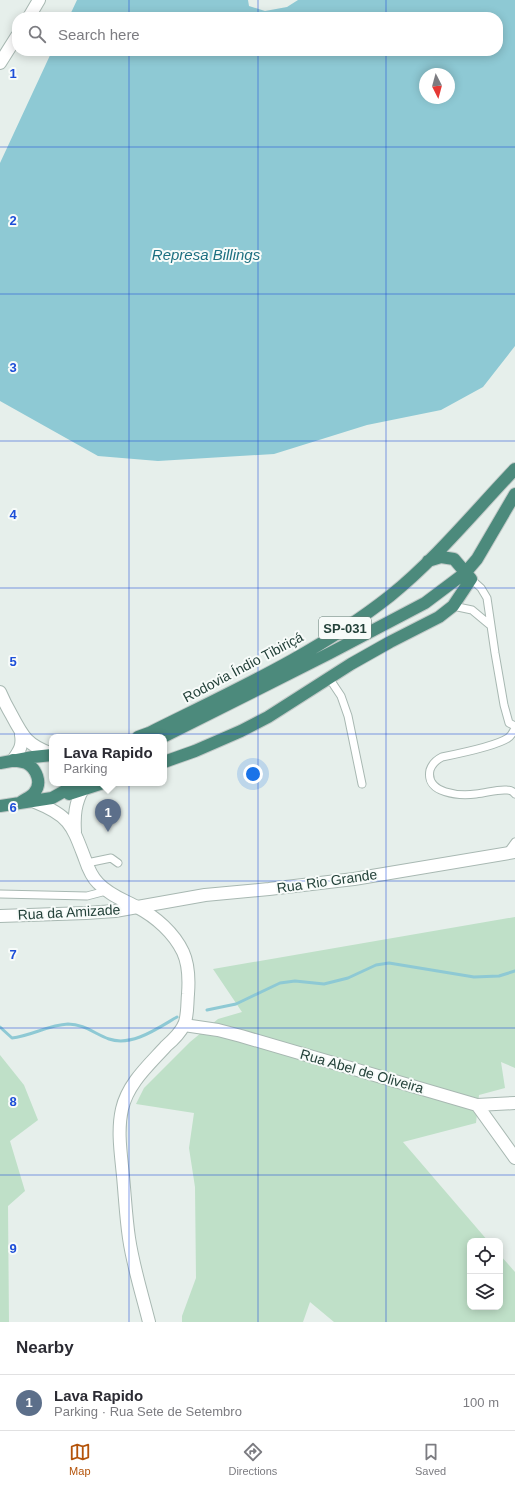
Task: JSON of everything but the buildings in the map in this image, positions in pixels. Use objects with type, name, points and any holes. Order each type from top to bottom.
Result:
[{"type":"highway","name":"Rodovia Índio Tibiriçá","points":[[146,734],[281,666],[357,621],[391,595],[427,562],[515,469]]},
{"type":"highway","name":"Rodovia Índio Tibiriçá","points":[[167,735],[391,621],[468,576],[515,494]]},
{"type":"highway","points":[[167,761],[196,751],[268,717],[329,678],[390,642],[439,617],[453,606],[468,576],[454,559],[441,557],[427,562]]},
{"type":"highway","points":[[0,763],[49,755]]},
{"type":"highway","points":[[13,760],[25,763],[31,767],[36,773],[38,781],[37,788],[34,793],[16,804]]},
{"type":"highway","points":[[0,806],[35,802],[52,798],[81,786]]},
{"type":"street","points":[[32,12],[39,0]]},
{"type":"street","points":[[0,63],[12,44]]},
{"type":"street","points":[[0,692],[21,735],[22,743],[20,750],[13,760]]},
{"type":"street","points":[[21,735],[30,744],[49,754]]},
{"type":"street","points":[[75,833],[75,807],[81,786]]},
{"type":"street","points":[[35,802],[59,812],[68,821],[75,833],[91,874],[98,883],[106,891],[138,907],[159,921],[173,937],[183,952],[187,964],[189,985],[186,1018],[184,1024],[171,1042],[136,1078],[125,1101],[120,1126],[120,1144],[129,1238],[149,1322]]},
{"type":"street","name":"Rua Rio Grande","points":[[138,907],[205,895],[354,879],[511,853]]},
{"type":"street","name":"Rua da Amizade","points":[[0,916],[86,913],[138,907]]},
{"type":"street","name":"Rua Abel de Oliveira","points":[[184,1024],[241,1036],[477,1105],[515,1103]]},
{"type":"street","points":[[477,1105],[515,1158]]},
{"type":"lane","points":[[468,576],[485,594],[507,719],[509,723],[515,727],[512,734],[496,744],[437,759],[430,768],[429,778],[434,787],[442,791],[452,793],[476,794],[509,790],[515,794]]},
{"type":"lane","points":[[453,606],[472,610],[490,625]]},
{"type":"lane","points":[[329,678],[341,696],[348,716],[362,784]]},
{"type":"lane","points":[[511,853],[515,842]]},
{"type":"lane","points":[[86,863],[111,858],[118,863]]},
{"type":"lane","points":[[0,894],[87,896],[106,891]]},
{"type":"green space","points":[[515,917],[515,1068],[501,1062],[505,1088],[479,1095],[476,1123],[403,1142],[485,1238],[467,1238],[467,1310],[503,1310],[503,1258],[515,1272],[515,1322],[334,1322],[310,1302],[303,1322],[182,1322],[182,1316],[196,1278],[195,1187],[189,1148],[194,1113],[136,1104],[144,1088],[190,1042],[218,1019],[242,1012],[213,969]]},
{"type":"green space","points":[[0,1055],[24,1085],[38,1120],[10,1141],[25,1191],[8,1206],[9,1322],[0,1322]]},
{"type":"water","name":"Represa Billings","points":[[77,0],[248,0],[249,6],[265,11],[287,7],[298,0],[515,0],[515,346],[483,387],[441,410],[367,425],[274,454],[158,461],[98,456],[0,401],[0,163],[50,56],[503,56],[503,12],[71,12]]},
{"type":"waterway","points":[[207,1010],[236,1004],[280,983],[295,981],[324,984],[348,978],[376,965],[389,963],[474,977],[499,976],[515,971]]},
{"type":"waterway","points":[[0,1027],[12,1038],[53,1026],[74,1024],[109,1039],[118,1041],[144,1035],[177,1017]]},
{"type":"place","name":"Lava Rapido","points":[[108,832]]}]
